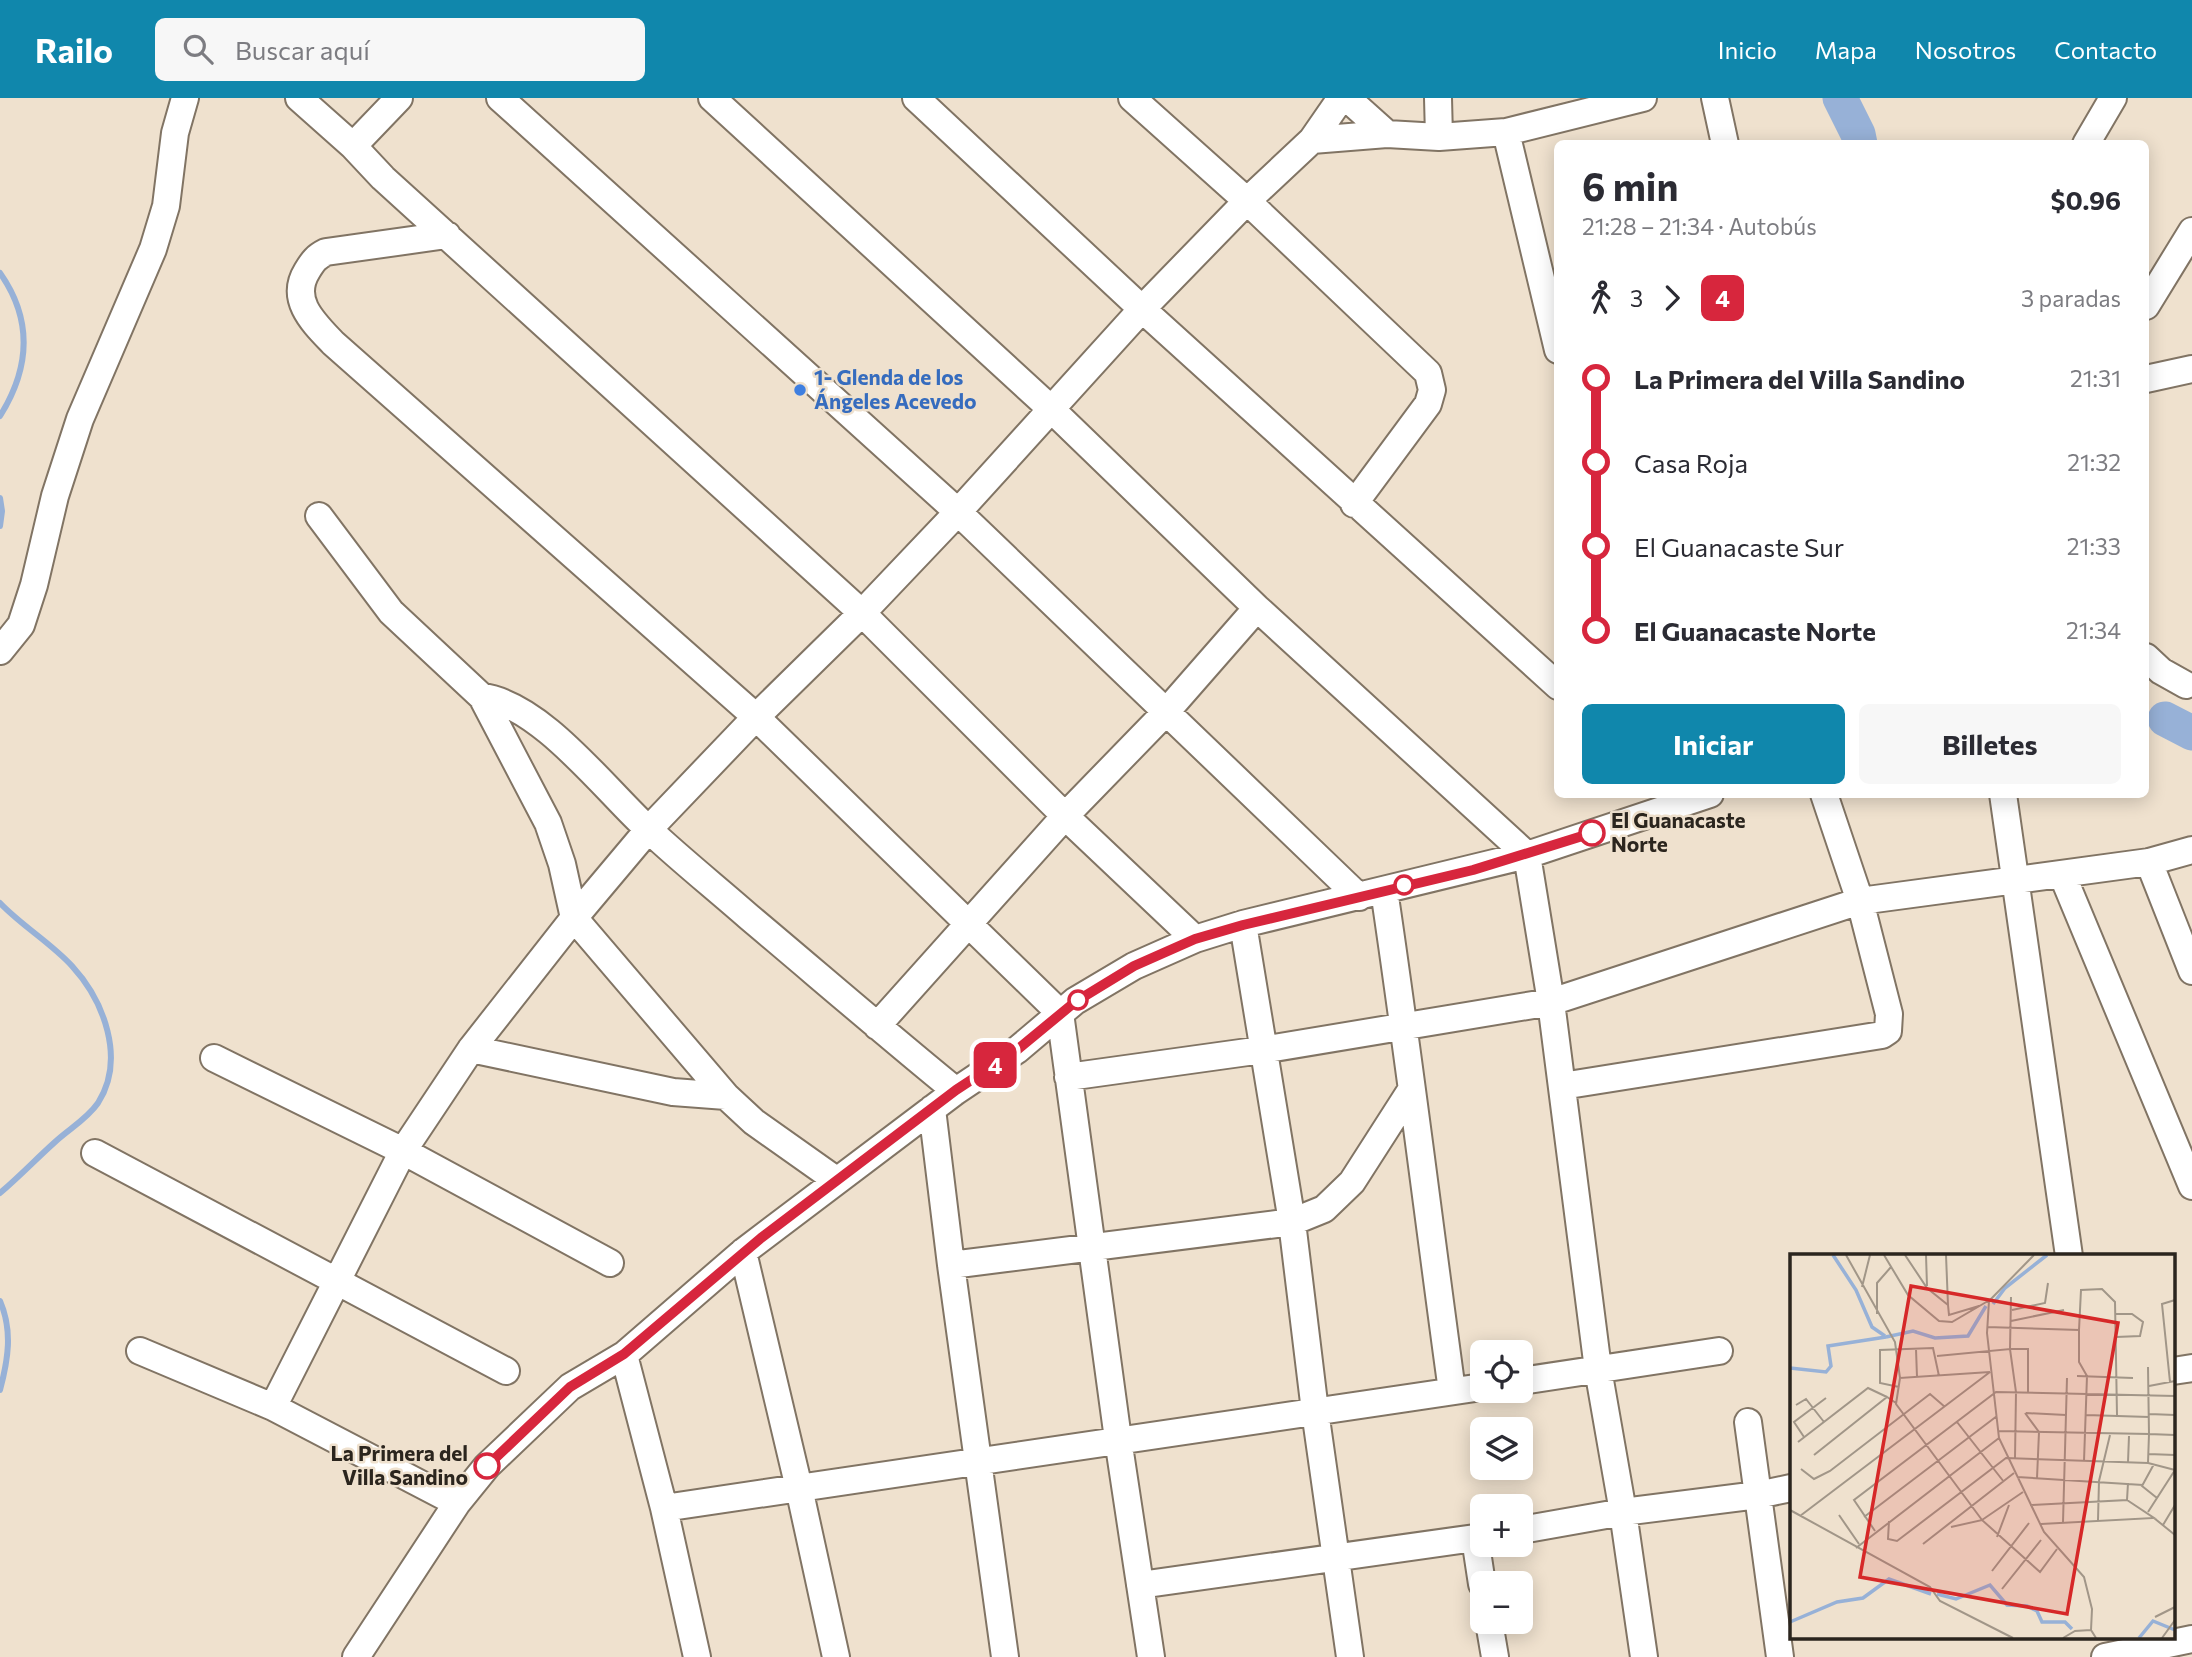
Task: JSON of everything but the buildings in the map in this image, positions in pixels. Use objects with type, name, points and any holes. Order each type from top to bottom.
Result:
[{"type":"street","points":[[0,651],[21,625],[34,585],[55,496],[80,419],[153,249],[166,206],[175,133],[185,98]]},
{"type":"street","points":[[299,98],[416,208],[862,613],[1065,816],[1195,939]]},
{"type":"street","points":[[353,146],[399,98]]},
{"type":"street","points":[[500,98],[958,512],[1167,712],[1372,893],[1404,1025],[1452,1391]]},
{"type":"street","points":[[712,98],[1050,408],[1257,608],[1527,855],[1551,1002],[1598,1369],[1623,1512],[1644,1657]]},
{"type":"street","points":[[916,98],[1354,504],[1554,682]]},
{"type":"street","points":[[1132,98],[1247,201],[1428,373],[1432,390],[1428,404],[1354,504]]},
{"type":"street","points":[[273,1407],[403,1151],[471,1049],[574,918],[648,830],[755,717],[862,613],[958,512],[1142,309],[1247,201],[1312,140],[1341,98]]},
{"type":"street","points":[[1346,98],[1387,134]]},
{"type":"street","points":[[1438,98],[1439,137]]},
{"type":"street","points":[[1312,140],[1387,134],[1439,137],[1506,132],[1643,98]]},
{"type":"street","points":[[1715,98],[1724,140]]},
{"type":"street","points":[[2087,140],[2113,98]]},
{"type":"street","points":[[1506,132],[1547,260],[1554,316]]},
{"type":"street","points":[[399,242],[416,208]]},
{"type":"street","points":[[2149,301],[2192,231]]},
{"type":"street","points":[[447,235],[326,252],[315,257],[302,278],[300,299],[311,320],[333,343],[755,717],[1060,1013],[1091,1248],[1151,1657]]},
{"type":"street","points":[[2149,378],[2192,369]]},
{"type":"street","points":[[319,516],[391,611],[482,697],[548,823],[562,864],[574,918],[726,1096],[754,1122],[836,1180]]},
{"type":"street","points":[[877,1026],[1065,816],[1167,712],[1257,608]]},
{"type":"street","points":[[2151,672],[2189,686]]},
{"type":"street","points":[[482,697],[494,698],[513,706],[568,748],[648,830],[956,1090]]},
{"type":"street","points":[[1562,1086],[1882,1035],[1888,1031],[1889,1014],[1860,901],[1825,798]]},
{"type":"street","points":[[2004,798],[2069,1254]]},
{"type":"street","points":[[356,1657],[457,1503],[487,1466],[570,1387],[624,1354],[743,1252],[956,1090],[1017,1050],[1060,1013],[1134,966],[1195,939],[1527,855],[1673,801]]},
{"type":"street","points":[[1068,1077],[1262,1050],[1551,1002],[1860,901],[2148,862],[2192,850]]},
{"type":"street","points":[[2148,862],[2192,971]]},
{"type":"street","points":[[2062,874],[2192,1185]]},
{"type":"street","points":[[1243,925],[1292,1222],[1315,1411],[1350,1657]]},
{"type":"street","points":[[471,1049],[673,1092],[726,1096]]},
{"type":"street","points":[[214,1058],[403,1151],[610,1263]]},
{"type":"street","points":[[951,1265],[1292,1222],[1324,1209],[1352,1182],[1411,1090]]},
{"type":"street","points":[[932,1109],[1005,1657]]},
{"type":"street","points":[[95,1153],[506,1371]]},
{"type":"street","points":[[743,1252],[836,1657]]},
{"type":"street","points":[[140,1351],[273,1407],[457,1503]]},
{"type":"street","points":[[1533,1379],[1719,1352]]},
{"type":"street","points":[[624,1354],[664,1508],[698,1657]]},
{"type":"street","points":[[2174,1371],[2192,1368]]},
{"type":"street","points":[[664,1508],[1470,1389]]},
{"type":"street","points":[[1748,1422],[1780,1657]]},
{"type":"street","points":[[1533,1528],[1790,1488]]},
{"type":"street","points":[[1140,1585],[1470,1538]]},
{"type":"street","points":[[1491,1634],[1495,1657]]},
{"type":"street","points":[[2105,1657],[2192,1640]]},
{"type":"waterway","points":[[1840,98],[1859,140]]},
{"type":"waterway","points":[[0,273],[18,308],[24,344],[17,380],[0,416]]},
{"type":"waterway","points":[[0,498],[0,526]]},
{"type":"waterway","points":[[2165,719],[2192,733]]},
{"type":"waterway","points":[[0,903],[64,958],[83,980],[102,1013],[111,1050],[106,1086],[94,1109],[0,1193]]},
{"type":"waterway","points":[[0,1301],[8,1334],[0,1390]]},
{"type":"bus line","name":"4","points":[[487,1466],[570,1387],[624,1354],[743,1252],[836,1180],[956,1090],[1017,1050],[1075,1002],[1134,966],[1195,939],[1243,925],[1473,870],[1592,833]]},
{"type":"place","name":"1- Glenda de los Ángeles Acevedo","points":[[800,390]]},
{"type":"place","name":"El Guanacaste Norte","points":[[1592,833]]},
{"type":"place","name":"La Primera del Villa Sandino","points":[[487,1466]]}]
